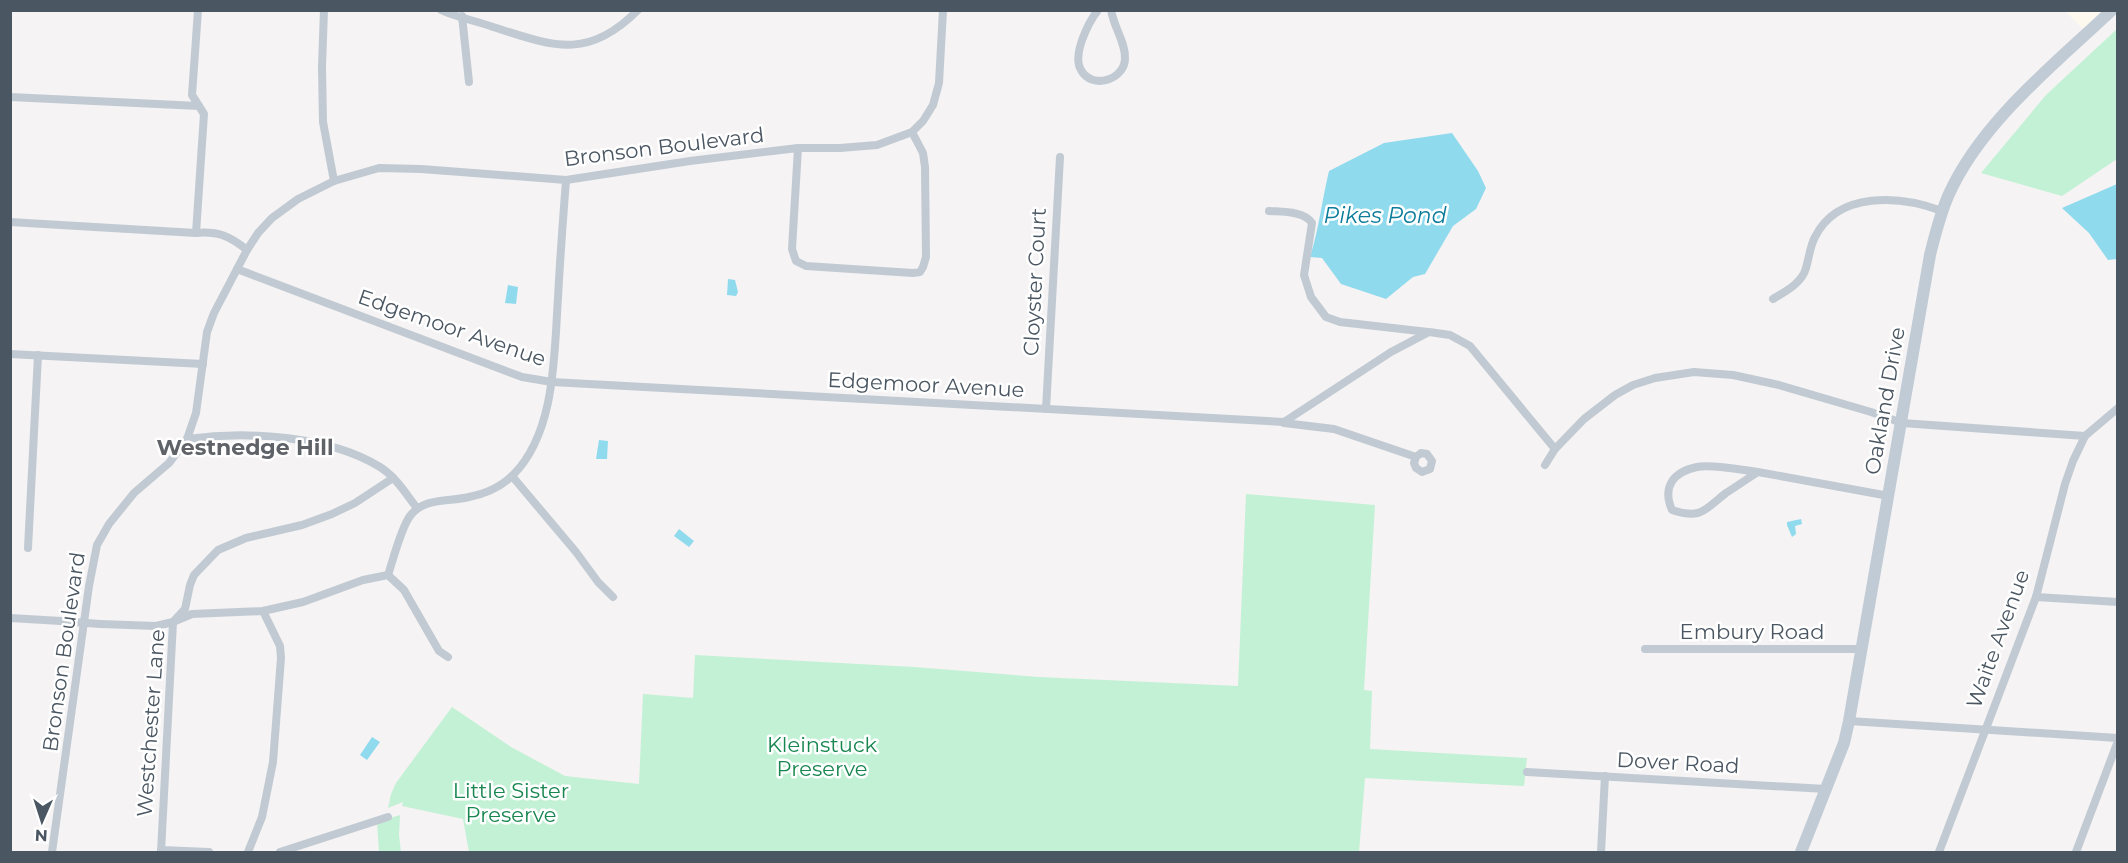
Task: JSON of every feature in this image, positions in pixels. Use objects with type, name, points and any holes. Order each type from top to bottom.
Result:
[{"type":"main road","name":"Oakland Drive","points":[[1801,852],[1844,743],[1849,721],[1902,423],[1929,255],[1942,211],[1956,181],[2000,118],[2112,10]]},
{"type":"street","points":[[196,232],[204,114],[192,95],[198,10]]},
{"type":"street","points":[[324,10],[323,122],[334,181]]},
{"type":"street","points":[[441,10],[534,40],[564,46],[593,41],[620,26],[638,10]]},
{"type":"street","points":[[798,148],[792,249],[796,261],[806,266],[920,272],[926,257],[926,166],[923,153],[912,132],[929,113],[937,96],[943,10]]},
{"type":"street","points":[[1098,10],[1091,20],[1078,55],[1081,70],[1089,78],[1102,81],[1113,78],[1122,70],[1125,60],[1124,45],[1117,32],[1111,10]]},
{"type":"street","points":[[462,16],[469,82]]},
{"type":"street","points":[[10,96],[199,106]]},
{"type":"street","name":"Bronson Boulevard","points":[[52,852],[89,586],[98,545],[109,524],[134,493],[169,463],[187,439],[196,413],[205,342],[210,324],[247,250],[272,218],[298,199],[334,181],[379,168],[395,167],[566,180],[690,161],[798,148],[877,145],[912,132]]},
{"type":"street","name":"Cloyster Court","points":[[1046,409],[1060,157]]},
{"type":"street","points":[[388,575],[409,518],[417,508],[435,501],[469,497],[492,490],[512,476],[533,446],[552,382],[566,180]]},
{"type":"street","points":[[1773,299],[1804,275],[1814,239],[1830,216],[1840,209],[1853,204],[1883,200],[1920,204],[1942,211]]},
{"type":"street","points":[[1269,211],[1306,216],[1312,223],[1304,275],[1311,297],[1326,317],[1340,322],[1450,335],[1470,346],[1555,449]]},
{"type":"street","points":[[10,222],[213,231],[226,235],[247,250]]},
{"type":"street","name":"Edgemoor Avenue","points":[[237,269],[522,377],[552,382],[1284,423],[1334,429],[1416,456]]},
{"type":"street","points":[[1284,423],[1390,352],[1429,332]]},
{"type":"street","points":[[10,354],[203,364]]},
{"type":"street","points":[[28,548],[38,355]]},
{"type":"street","points":[[1545,465],[1555,449],[1584,419],[1614,395],[1633,385],[1655,378],[1694,372],[1733,375],[1779,385],[1871,411],[1902,423],[2085,436],[2118,408]]},
{"type":"street","points":[[187,439],[216,435],[248,435],[308,442],[360,457],[381,468],[393,478],[417,508]]},
{"type":"street","name":"Waite Avenue","points":[[1939,852],[2036,597],[2065,484],[2073,460],[2085,436]]},
{"type":"street","points":[[1758,471],[1707,510],[1687,515],[1672,510],[1668,500],[1667,489],[1677,475],[1698,467],[1758,471],[1888,496]]},
{"type":"street","points":[[512,476],[576,552],[597,582],[613,597]]},
{"type":"street","name":"Westchester Lane","points":[[161,851],[173,622],[185,609],[190,585],[195,575],[218,550],[246,538],[302,525],[332,514],[393,478]]},
{"type":"street","points":[[10,618],[156,627],[192,614],[263,611],[303,602],[363,580],[388,575]]},
{"type":"street","points":[[388,575],[404,590],[439,651],[448,657]]},
{"type":"street","points":[[2036,597],[2118,602]]},
{"type":"street","points":[[248,852],[262,816],[271,772],[281,658],[280,646],[263,611]]},
{"type":"street","name":"Embury Road","points":[[1645,650],[1860,649]]},
{"type":"street","points":[[1849,721],[2118,740],[2076,852]]},
{"type":"street","name":"Dover Road","points":[[1527,772],[1826,789]]},
{"type":"street","points":[[1601,852],[1605,776]]},
{"type":"street","points":[[280,852],[388,817]]},
{"type":"street","points":[[161,851],[209,852]]},
{"type":"shaded area","points":[[2065,11],[2104,11],[2084,30]]},
{"type":"green space","points":[[2117,29],[2117,159],[2062,196],[1981,173],[2046,95]]},
{"type":"green space","name":"Kleinstuck Preserve","points":[[1246,494],[1375,505],[1364,690],[1372,691],[1370,749],[1527,758],[1524,786],[1365,778],[1359,852],[469,852],[463,819],[402,806],[403,802],[388,808],[396,783],[452,707],[511,747],[565,776],[639,784],[643,694],[693,698],[695,655],[914,667],[1039,677],[1238,686]]},
{"type":"green space","points":[[400,815],[401,852],[379,852],[377,822]]},
{"type":"water","name":"Pikes Pond","points":[[1452,133],[1478,171],[1486,188],[1476,209],[1453,226],[1425,274],[1413,277],[1386,299],[1341,284],[1322,258],[1310,257],[1329,171],[1384,143]]},
{"type":"water","points":[[2117,184],[2117,259],[2108,260],[2089,233],[2062,208]]},
{"type":"water","points":[[728,279],[735,280],[738,292],[736,296],[727,295]]},
{"type":"water","points":[[508,285],[518,287],[516,304],[505,303]]},
{"type":"water","points":[[599,440],[608,441],[607,459],[596,459]]},
{"type":"water","points":[[1801,519],[1802,524],[1795,526],[1796,534],[1792,537],[1787,522]]},
{"type":"water","points":[[679,529],[694,541],[689,547],[674,536]]},
{"type":"water","points":[[372,737],[380,742],[367,760],[360,755]]},
{"type":"district","name":"Westnedge Hill","points":[[245,447]]},
{"type":"park label","name":"Little Sister Preserve","points":[[511,803]]}]
